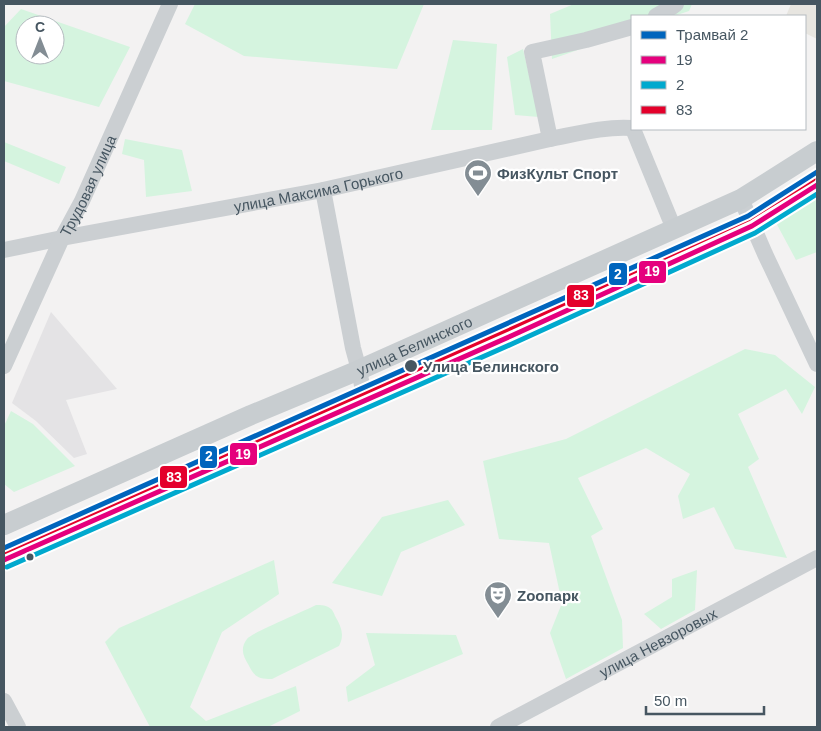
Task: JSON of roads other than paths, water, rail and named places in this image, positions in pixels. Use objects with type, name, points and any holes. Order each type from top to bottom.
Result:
[{"type":"main road","name":"улица Белинского","points":[[4,525],[251,415],[359,370],[741,199],[817,151]]},
{"type":"main road","name":"улица Белинского","points":[[4,560],[520,332],[752,226],[817,185]]},
{"type":"street","name":"Трудовая улица","points":[[4,366],[62,238],[82,201],[170,4]]},
{"type":"street","points":[[658,15],[676,4]]},
{"type":"street","points":[[550,139],[532,52],[631,27]]},
{"type":"street","name":"улица Максима Горького","points":[[4,250],[323,190],[586,132],[631,129]]},
{"type":"street","name":"улица Максима Горького","points":[[632,130],[674,229]]},
{"type":"street","points":[[323,190],[365,401]]},
{"type":"street","points":[[741,199],[817,364]]},
{"type":"street","name":"улица Невзоровых","points":[[505,726],[817,558]]},
{"type":"street","points":[[4,701],[18,727]]},
{"type":"tram line","name":"2","points":[[4,548],[748,216],[817,172]]},
{"type":"place","name":"ФизКульт Спорт","points":[[478,197]]},
{"type":"place","name":"Улица Белинского","points":[[411,366]]},
{"type":"place","name":"Zooпарк","points":[[498,619]]}]
